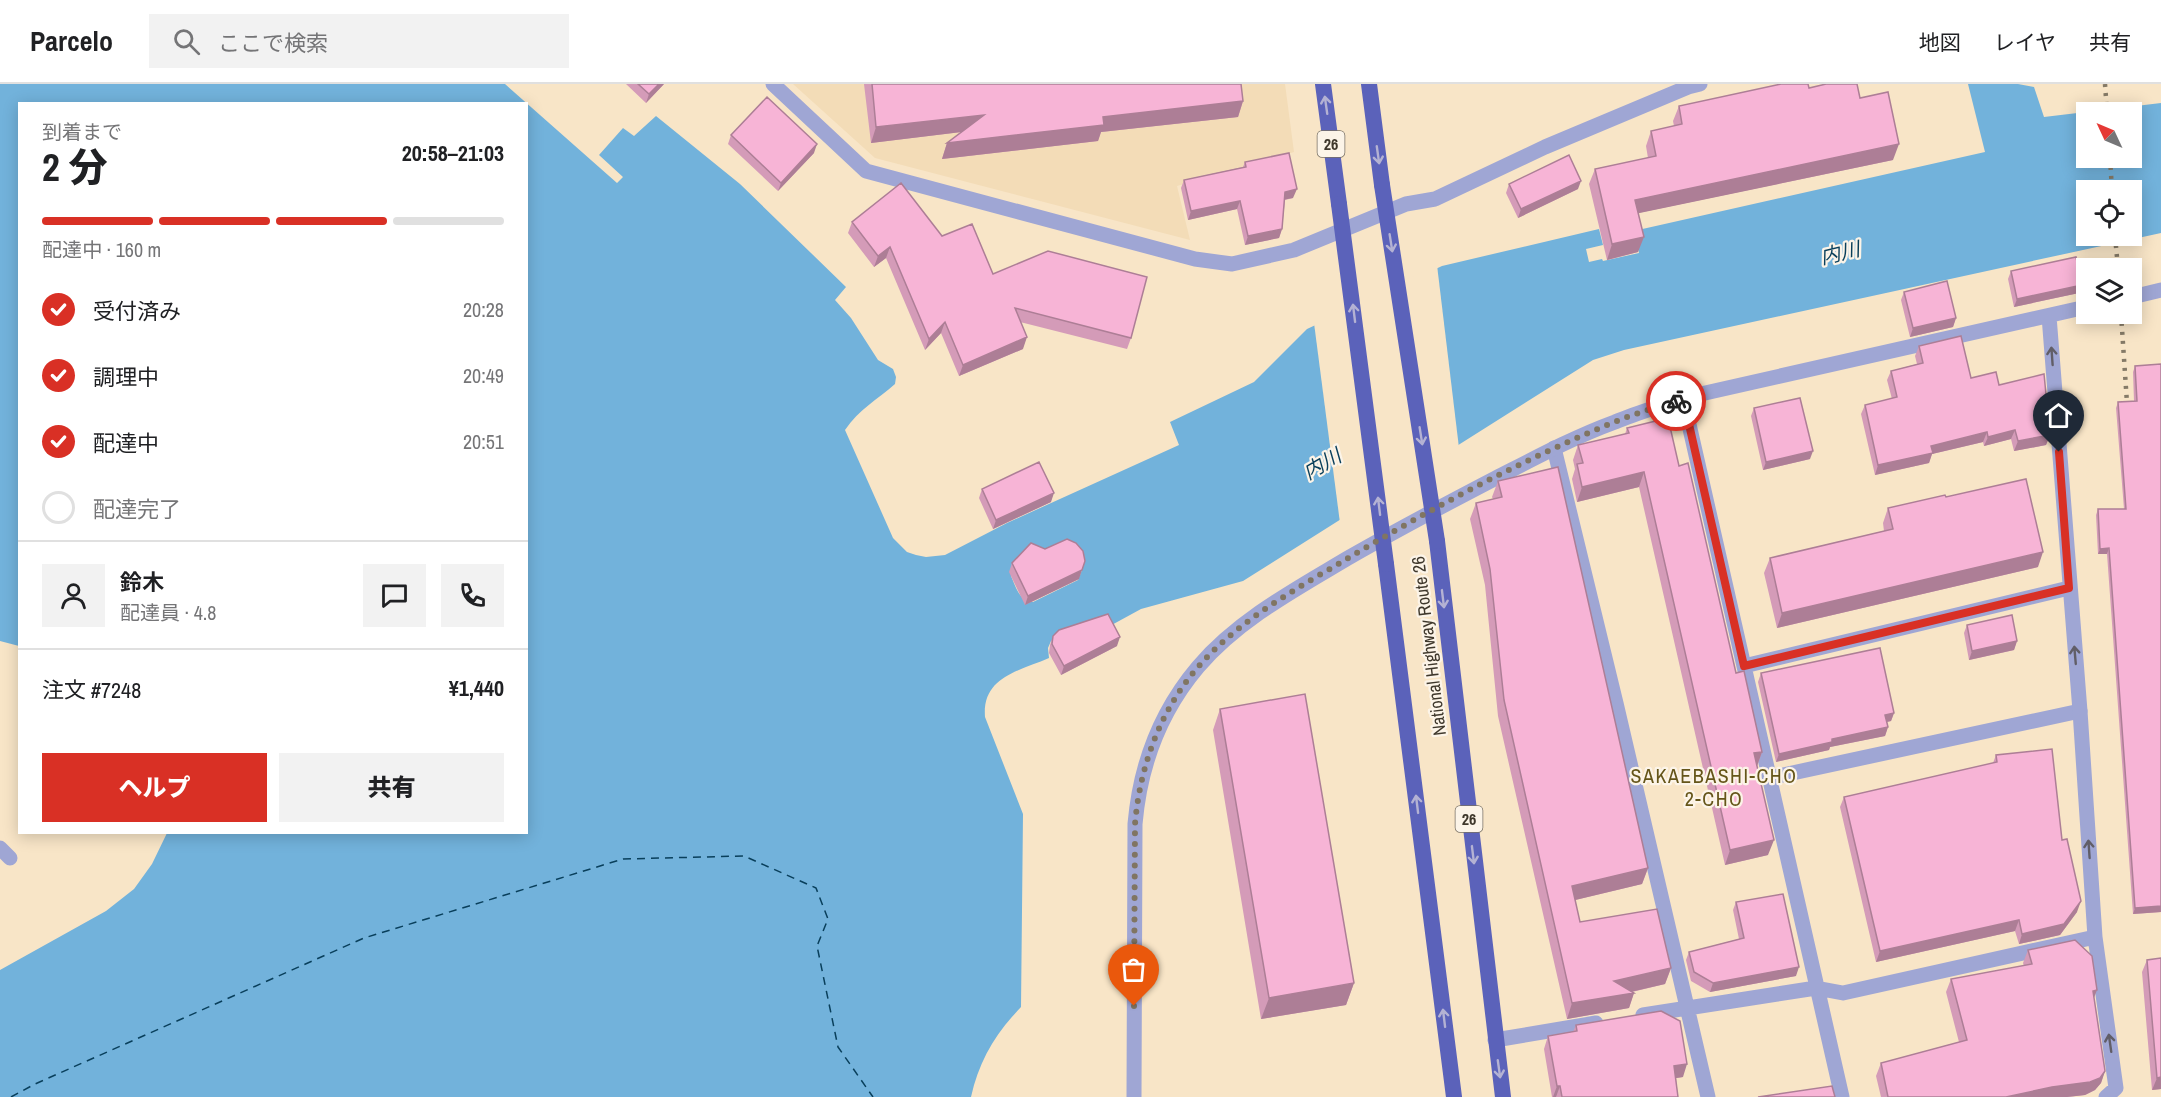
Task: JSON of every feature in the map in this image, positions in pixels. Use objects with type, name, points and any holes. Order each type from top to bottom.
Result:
[{"type":"highway","name":"National Highway Route 26","points":[[1323,84],[1454,1097]]},
{"type":"highway","name":"National Highway Route 26","points":[[1369,84],[1382,185],[1437,541],[1503,1097]]},
{"type":"street","points":[[772,84],[866,171],[1195,259],[1232,264],[1294,249],[1406,204],[1436,199],[1582,131],[1688,87],[1701,84]]},
{"type":"street","points":[[2142,295],[2161,290]]},
{"type":"street","points":[[1134,1097],[1137,800],[1144,768],[1158,729],[1169,707],[1188,680],[1215,649],[1233,633],[1293,591],[1408,523],[1554,448],[1614,422],[1683,398],[2076,309]]},
{"type":"street","points":[[2049,316],[2095,937],[2116,1088],[2106,1097]]},
{"type":"street","points":[[1683,398],[1842,1097]]},
{"type":"street","points":[[1554,448],[1689,1008],[1708,1097]]},
{"type":"street","points":[[1744,666],[2069,588]]},
{"type":"street","points":[[1769,778],[2080,711]]},
{"type":"street","points":[[1630,1017],[1816,988],[1843,993],[2095,937]]},
{"type":"street","points":[[1495,1040],[1607,1021]]},
{"type":"shaded area","points":[[793,84],[1285,84],[1294,152],[1177,186],[1190,240],[875,158]]},
{"type":"water","points":[[0,84],[505,84],[525,102],[18,102],[18,646],[0,641]]},
{"type":"water","name":"内川","points":[[1968,84],[2018,84],[2034,87],[2044,117],[2076,113],[2076,168],[2142,168],[2142,105],[2161,103],[2161,233],[2142,237],[2142,180],[2076,180],[2076,246],[2101,246],[1624,350],[1593,360],[1243,581],[1141,609],[1108,627],[1051,641],[1048,648],[1049,658],[1015,672],[996,684],[986,704],[985,717],[1023,814],[1021,1007],[1003,1027],[989,1049],[971,1097],[0,1097],[0,970],[106,911],[134,889],[152,864],[167,834],[528,834],[528,104],[617,183],[623,177],[599,155],[623,128],[634,136],[656,116],[740,184],[846,287],[835,300],[851,318],[878,360],[893,369],[896,377],[895,384],[862,410],[845,430],[893,538],[907,552],[926,557],[945,555],[1007,523],[1179,445],[1170,422],[1254,382],[1307,329],[1442,266],[1599,229],[1603,245],[1586,249],[1589,262],[1602,259],[1603,261],[1639,253],[1636,241],[1629,242],[1638,230],[1985,152]],"holes":[[[1082,570],[1078,580],[1033,602],[1024,599],[1019,593],[1011,572]]]},
{"type":"pier","points":[[1437,265],[1459,448],[1340,523],[1314,323]]},
{"type":"building","points":[[638,84],[659,84],[649,94]]},
{"type":"building","points":[[872,84],[1241,84],[1243,101],[1103,117],[1104,125],[947,143],[984,115],[876,127]]},
{"type":"building","points":[[1781,84],[1808,84],[1809,88],[1826,84],[1857,84],[1860,98],[1888,92],[1899,144],[1635,200],[1644,237],[1612,244],[1595,169],[1656,156],[1651,131],[1682,124],[1679,106]]},
{"type":"building","points":[[767,97],[817,144],[781,183],[731,135]]},
{"type":"building","points":[[1289,153],[1297,189],[1285,192],[1282,229],[1248,236],[1240,201],[1191,211],[1184,180],[1246,167],[1245,162]]},
{"type":"building","points":[[1569,155],[1581,181],[1521,209],[1509,184]]},
{"type":"building","points":[[901,183],[942,236],[972,224],[993,274],[1048,251],[1147,277],[1131,338],[1015,308],[1027,337],[963,365],[945,322],[929,339],[890,247],[878,256],[852,222]]},
{"type":"building","points":[[2076,257],[2076,286],[2017,299],[2011,271]]},
{"type":"building","points":[[1947,281],[1956,318],[1913,328],[1904,292]]},
{"type":"building","points":[[1961,336],[1971,378],[1996,372],[1999,385],[2044,374],[2050,435],[2018,441],[2015,430],[1988,437],[1987,432],[1931,446],[1933,453],[1878,465],[1865,405],[1897,397],[1891,371],[1923,363],[1919,346]]},
{"type":"building","points":[[2161,364],[2161,906],[2135,908],[2109,548],[2100,549],[2098,509],[2126,509],[2118,402],[2137,401],[2135,366]]},
{"type":"building","points":[[1800,398],[1813,451],[1766,462],[1754,408]]},
{"type":"building","points":[[1668,418],[1679,466],[1688,463],[1736,673],[1744,671],[1762,752],[1754,753],[1774,840],[1730,850],[1644,472],[1582,487],[1577,464],[1583,463],[1578,445],[1629,433],[1627,428]]},
{"type":"building","points":[[1039,462],[1054,493],[996,520],[982,489]]},
{"type":"building","points":[[1558,467],[1648,868],[1572,886],[1580,922],[1657,909],[1671,968],[1614,981],[1634,993],[1572,1003],[1504,700],[1490,569],[1476,503],[1502,497],[1498,481]]},
{"type":"building","points":[[2026,479],[2043,552],[1782,613],[1770,558],[1893,529],[1888,508]]},
{"type":"building","points":[[1067,539],[1076,543],[1083,551],[1085,561],[1082,570],[1028,596],[1012,563],[1031,543],[1045,549]]},
{"type":"building","points":[[1108,614],[1120,637],[1064,666],[1052,644],[1053,636],[1059,630]]},
{"type":"building","points":[[2012,615],[2017,641],[1972,651],[1967,625]]},
{"type":"building","points":[[1880,648],[1894,713],[1885,715],[1888,727],[1832,739],[1832,742],[1779,754],[1761,673]]},
{"type":"building","points":[[1305,694],[1354,983],[1269,998],[1220,709]]},
{"type":"building","points":[[2052,749],[2062,840],[2067,839],[2081,901],[2064,924],[2022,934],[2019,920],[1880,951],[1844,797],[1997,762],[1996,755]]},
{"type":"building","points":[[1783,894],[1799,967],[1713,983],[1694,972],[1689,952],[1744,938],[1736,902]]},
{"type":"building","points":[[2075,940],[2092,956],[2097,990],[2093,991],[2105,1071],[2100,1078],[2090,1082],[2006,1097],[1888,1097],[1881,1063],[1967,1040],[1951,979],[2032,964],[2028,950]]},
{"type":"building","points":[[2161,958],[2161,1077],[2157,1078],[2147,960]]},
{"type":"building","points":[[1661,1011],[1680,1021],[1687,1064],[1674,1066],[1678,1097],[1562,1097],[1560,1086],[1557,1086],[1548,1036],[1577,1031],[1576,1025]]},
{"type":"building","points":[[1832,1086],[1835,1097],[1758,1097]]},
{"type":"ferry route","points":[[11,1097],[35,1084],[364,938],[623,859],[744,856],[816,888],[828,919],[817,946],[838,1047],[873,1097]]},
{"type":"railway","points":[[2105,84],[2106,102]]},
{"type":"railway","points":[[2111,168],[2111,180]]},
{"type":"railway","points":[[2116,246],[2117,258]]},
{"type":"railway","points":[[2122,324],[2128,418]]},
{"type":"way so far","points":[[1134,1006],[1137,800],[1142,775],[1158,729],[1169,707],[1198,667],[1233,633],[1293,591],[1408,523],[1554,448],[1614,422],[1676,401]]},
{"type":"district","name":"SAKAEBASHI-CHO 2-CHO","points":[[1714,788]]},
{"type":"route","points":[[1676,401],[1683,398],[1744,666],[2069,588],[2059,452]]}]
